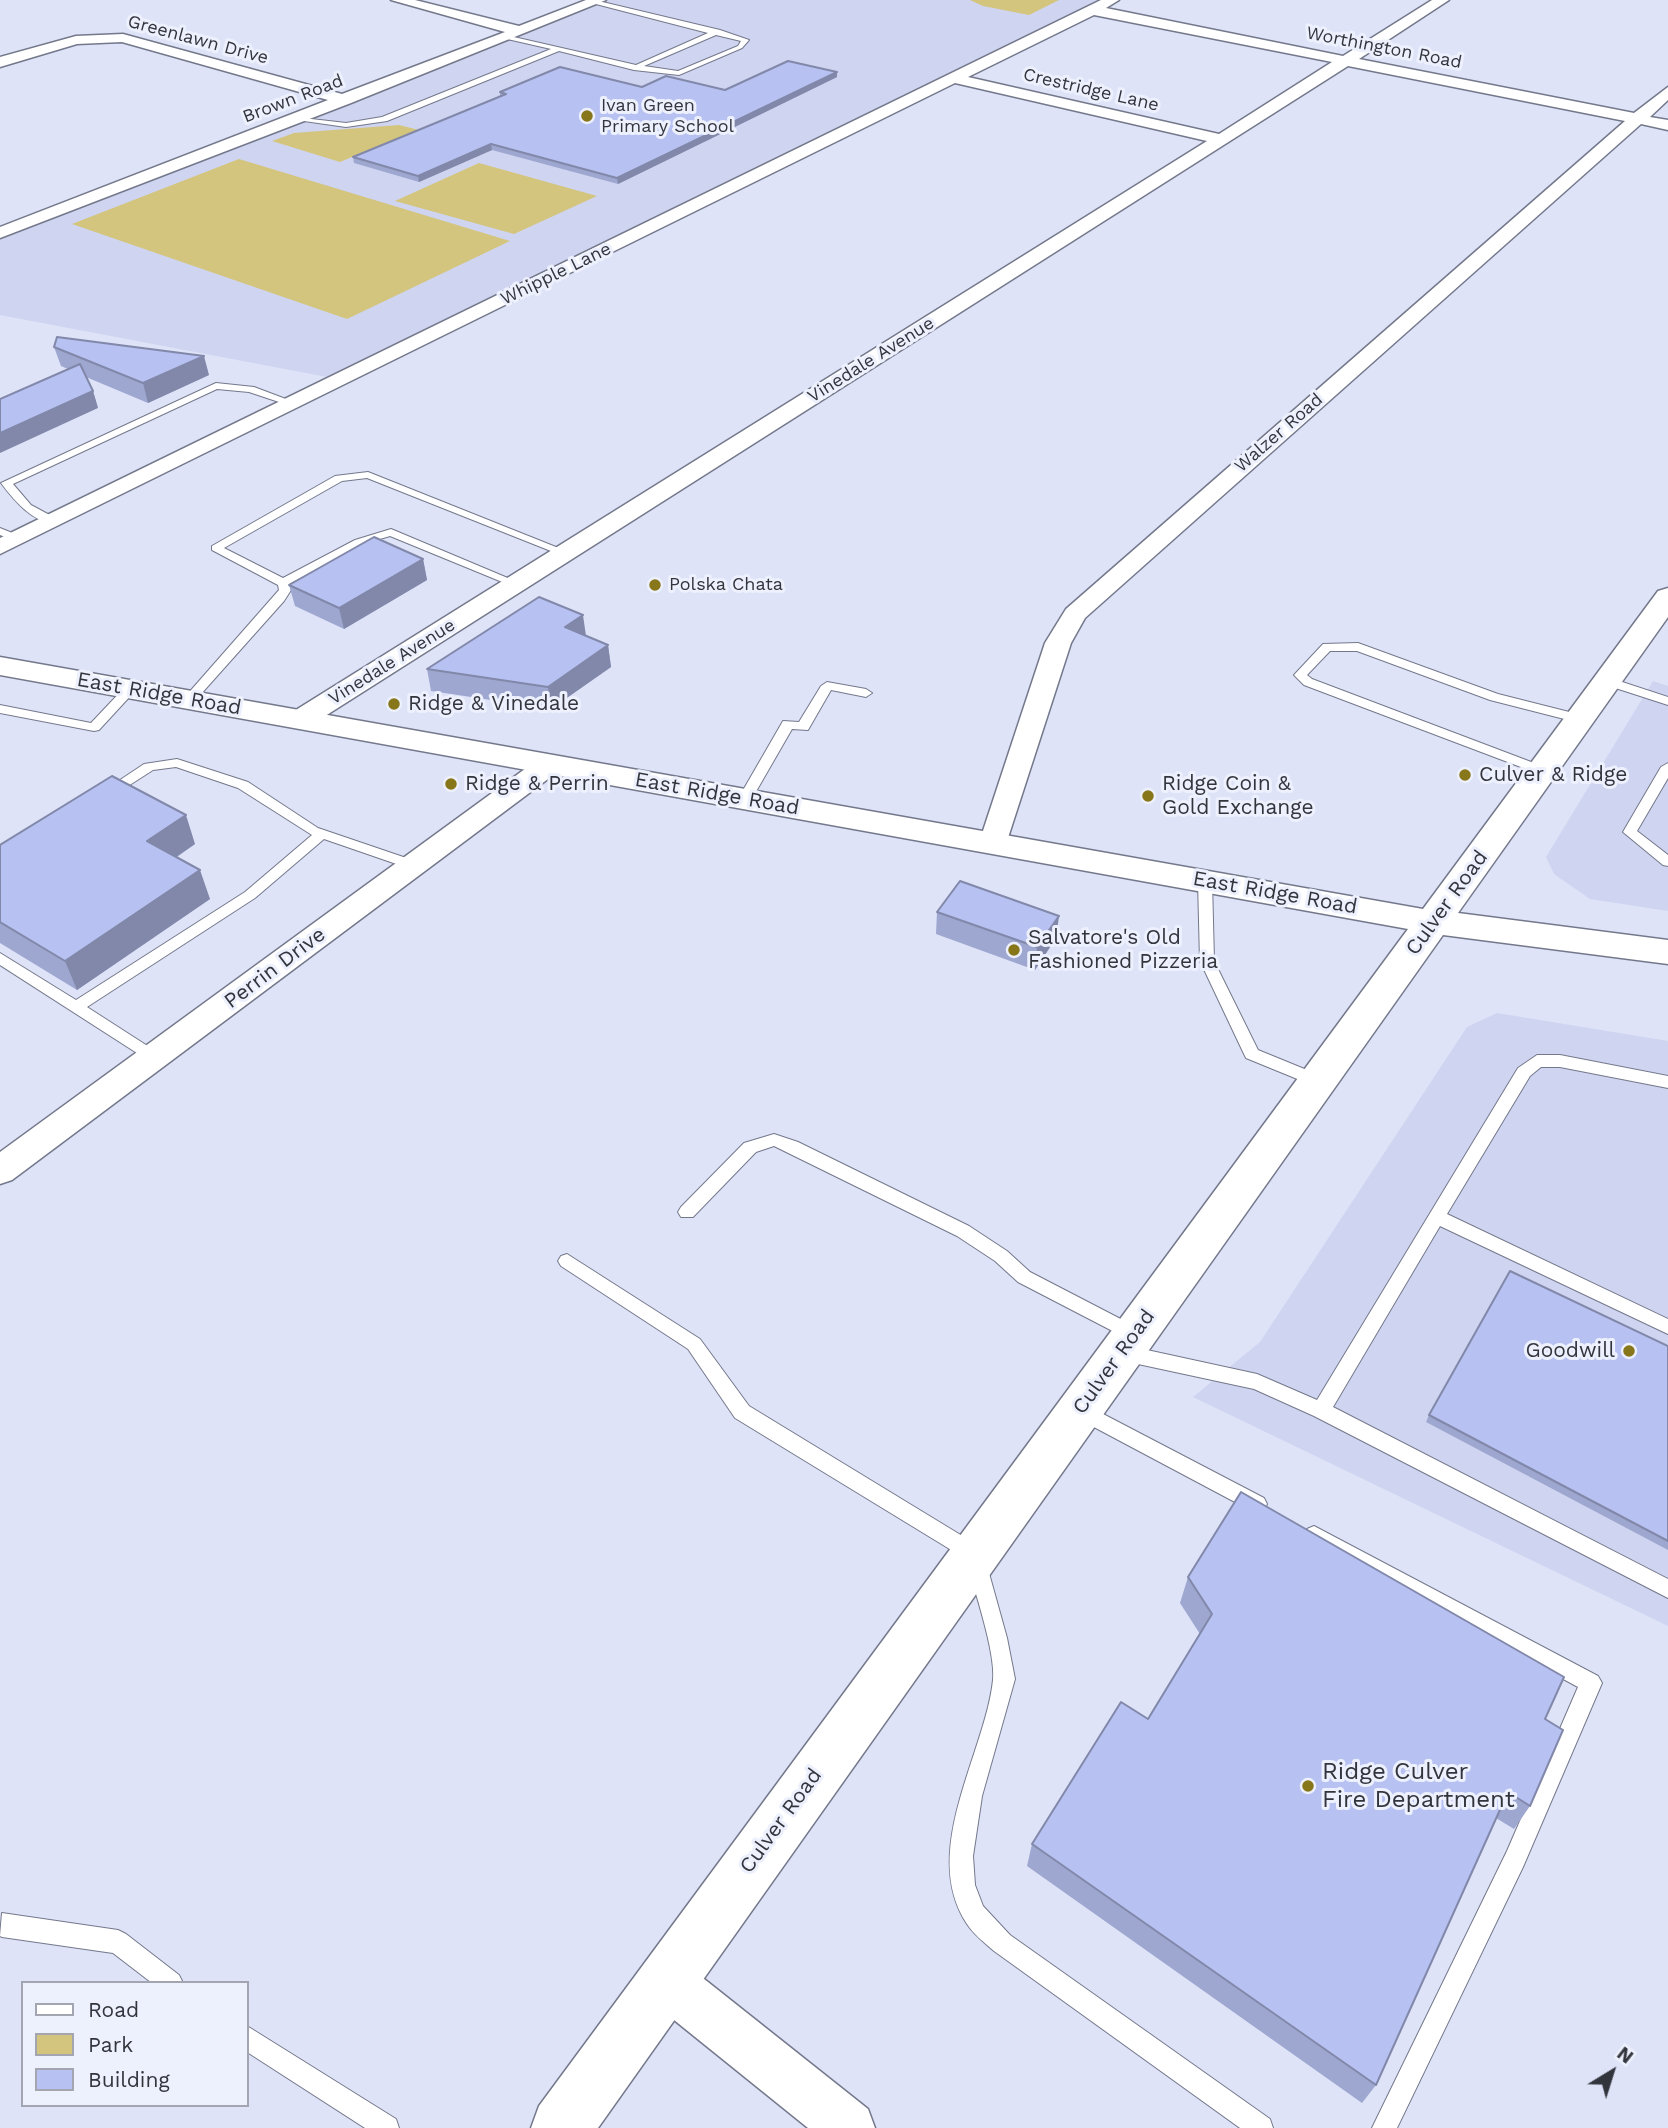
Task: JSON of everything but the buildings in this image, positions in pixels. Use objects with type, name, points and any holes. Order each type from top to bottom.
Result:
[{"type":"main road","name":"Culver Road","points":[[561,2128],[1668,597]]},
{"type":"main road","name":"East Ridge Road","points":[[1,667],[1433,922],[1668,953]]},
{"type":"main road","name":"East Ridge Road","points":[[1433,922],[1668,977]]},
{"type":"street","points":[[398,0],[513,34]]},
{"type":"street","name":"Whipple Lane","points":[[6,539],[53,522],[1112,0]]},
{"type":"street","name":"Vinedale Avenue","points":[[301,719],[1442,0]]},
{"type":"street","name":"Brown Road","points":[[0,233],[596,1]]},
{"type":"street","name":"Worthington Road","points":[[1092,10],[1668,125]]},
{"type":"street","name":"Greenlawn Drive","points":[[0,62],[76,40],[123,38],[345,100]]},
{"type":"street","name":"Crestridge Lane","points":[[953,78],[1221,139]]},
{"type":"street","name":"Walzer Road","points":[[994,843],[1058,643],[1075,614],[1668,92]]},
{"type":"street","points":[[0,221],[21,225]]},
{"type":"street","name":"Perrin Drive","points":[[0,1171],[550,764]]},
{"type":"street","points":[[666,1980],[849,2128]]},
{"type":"lane","points":[[513,34],[558,49],[634,68],[679,73],[740,47],[746,40],[596,1]]},
{"type":"lane","points":[[634,68],[718,31]]},
{"type":"lane","points":[[294,119],[346,125],[384,119],[558,49]]},
{"type":"lane","points":[[53,522],[27,507],[6,483],[216,386],[250,389],[294,404]]},
{"type":"lane","points":[[189,700],[280,599],[285,590],[283,583],[216,548],[340,478],[358,473],[565,553]]},
{"type":"lane","points":[[283,583],[359,542],[391,532],[516,584]]},
{"type":"lane","points":[[1542,771],[1308,682],[1300,675],[1327,647],[1358,648],[1494,697],[1580,719]]},
{"type":"lane","points":[[1607,681],[1668,701]]},
{"type":"lane","points":[[745,799],[788,724],[803,727],[828,686],[866,693]]},
{"type":"lane","points":[[0,709],[94,727],[130,689]]},
{"type":"lane","points":[[92,802],[149,767],[177,763],[243,785],[322,834],[413,866]]},
{"type":"lane","points":[[1668,767],[1630,832],[1668,862]]},
{"type":"lane","points":[[75,1008],[250,895],[322,834]]},
{"type":"lane","points":[[1205,881],[1207,961],[1252,1054],[1318,1081]]},
{"type":"lane","points":[[0,958],[153,1058]]},
{"type":"lane","points":[[1321,1410],[1439,1218],[1524,1072],[1537,1061],[1560,1060],[1668,1082]]},
{"type":"lane","points":[[687,1212],[750,1147],[774,1140],[792,1146],[963,1231],[1032,1282],[1128,1343],[1257,1382],[1321,1410],[1668,1590]]},
{"type":"lane","points":[[1439,1218],[1668,1327]]},
{"type":"lane","points":[[567,1261],[694,1344],[742,1412],[975,1554],[1004,1676],[980,1759],[961,1853],[964,1886],[974,1914],[1002,1943],[1261,2128]]},
{"type":"lane","points":[[1080,1409],[1275,1514]]},
{"type":"lane","points":[[1299,1527],[1591,1683],[1516,1859],[1384,2128]]},
{"type":"lane","points":[[2,1925],[118,1942],[168,1981]]},
{"type":"lane","points":[[248,2039],[387,2128]]},
{"type":"shaded area","name":"Ivan Green Primary School","points":[[596,0],[1112,0],[343,380],[0,315],[0,232]]},
{"type":"shaded area","points":[[1653,681],[1668,686],[1668,911],[1590,899],[1554,874],[1546,857]]},
{"type":"shaded area","points":[[1497,1013],[1668,1041],[1668,1626],[1193,1397],[1260,1342],[1467,1027]]},
{"type":"green space","points":[[970,0],[1059,0],[1029,15],[983,6]]},
{"type":"green space","points":[[399,125],[419,130],[388,147],[376,147],[340,162],[272,141],[294,133]]},
{"type":"green space","points":[[239,159],[510,241],[347,319],[72,224]]},
{"type":"green space","points":[[479,163],[597,196],[514,234],[395,201]]},
{"type":"place","name":"Ivan Green Primary School","points":[[587,116]]},
{"type":"place","name":"Polska Chata","points":[[655,585]]},
{"type":"place","name":"Ridge & Vinedale","points":[[394,704]]},
{"type":"place","name":"Culver & Ridge","points":[[1465,775]]},
{"type":"place","name":"Ridge & Perrin","points":[[451,784]]},
{"type":"place","name":"Ridge Coin & Gold Exchange","points":[[1148,796]]},
{"type":"place","name":"Salvatore's Old Fashioned Pizzeria","points":[[1014,950]]},
{"type":"place","name":"Goodwill","points":[[1629,1351]]},
{"type":"place","name":"Ridge Culver Fire Department","points":[[1308,1786]]}]
